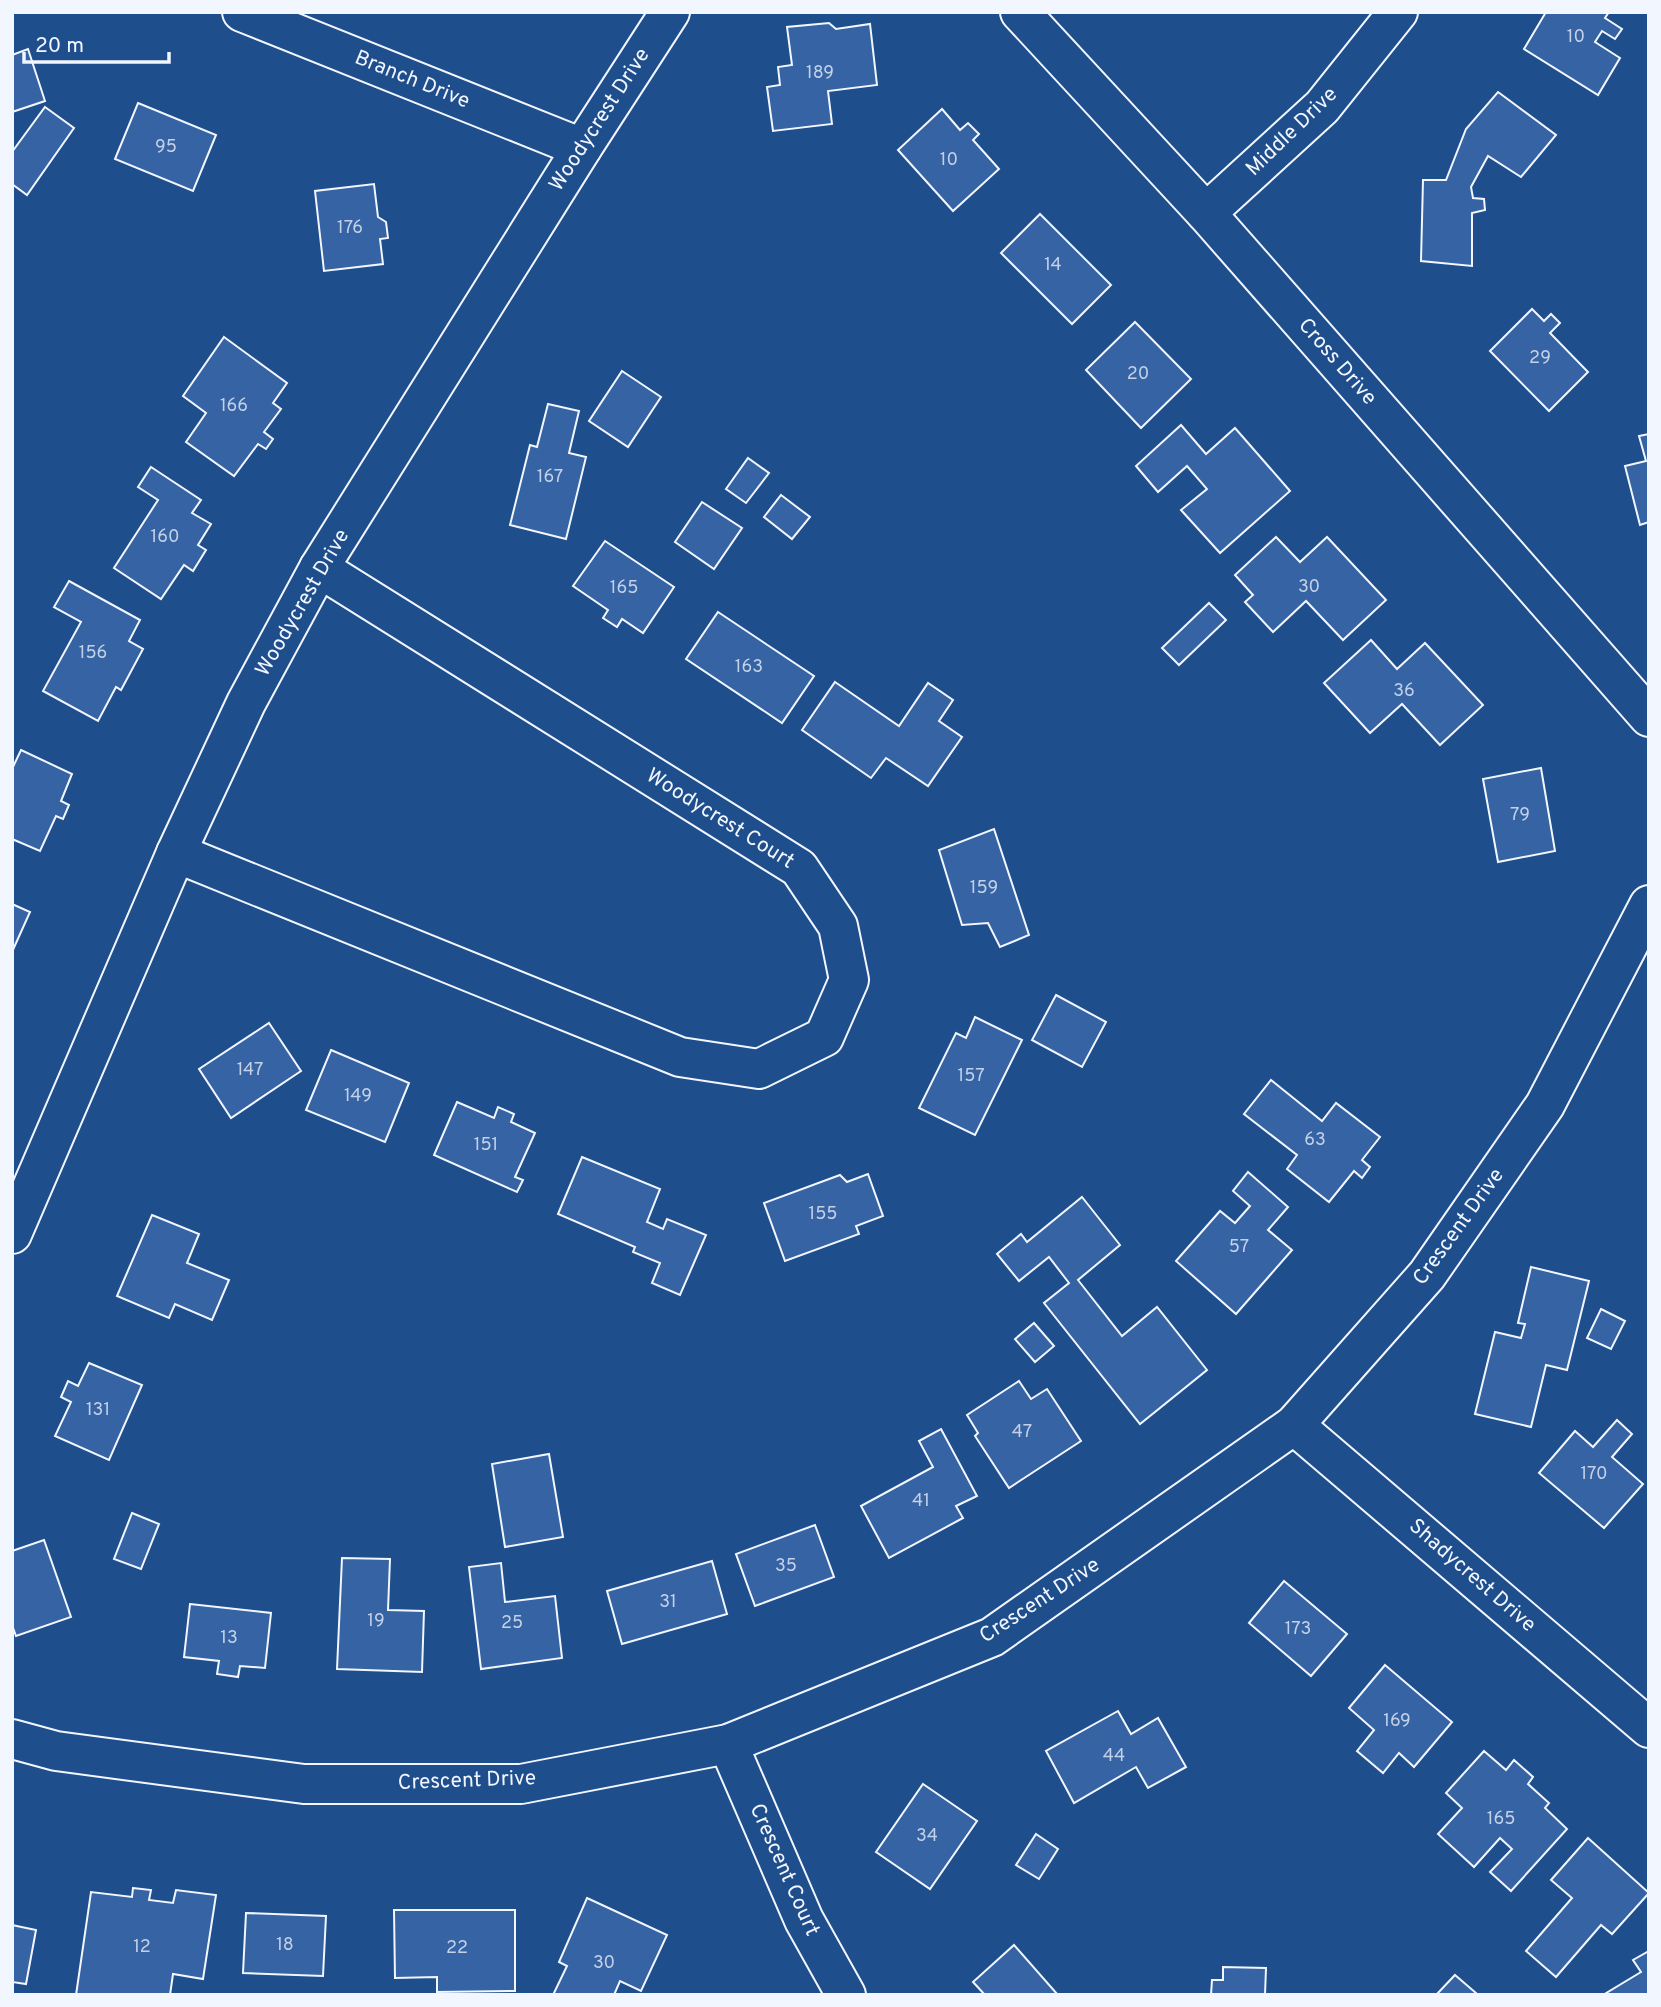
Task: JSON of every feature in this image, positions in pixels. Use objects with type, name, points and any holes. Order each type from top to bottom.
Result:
[{"type":"street","name":"Branch Drive","points":[[242,12],[582,148]]},
{"type":"street","name":"Woodycrest Drive","points":[[12,1234],[176,853],[246,703],[319,568],[670,12]]},
{"type":"street","name":"Cross Drive","points":[[1020,12],[1206,213],[1649,717]]},
{"type":"street","name":"Middle Drive","points":[[1206,213],[1322,107],[1398,12]]},
{"type":"street","name":"Woodycrest Court","points":[[176,853],[680,1057],[760,1069],[824,1037],[849,980],[838,926],[799,868],[319,568]]},
{"type":"street","name":"Crescent Drive","points":[[12,1739],[56,1751],[304,1783],[521,1784],[728,1744],[992,1637],[1294,1424],[1427,1275],[1545,1105],[1649,905]]},
{"type":"street","name":"Shadycrest Drive","points":[[1294,1424],[1649,1728]]},
{"type":"street","name":"Crescent Court","points":[[728,1744],[804,1920],[846,1995]]},
{"type":"building","points":[[1546,12],[1609,12],[1605,18],[1622,29],[1615,39],[1602,31],[1595,42],[1620,58],[1598,95],[1524,49]]},
{"type":"building","points":[[829,23],[836,29],[870,24],[877,85],[828,91],[832,124],[773,131],[767,87],[780,85],[778,67],[792,65],[787,27]]},
{"type":"building","points":[[28,49],[45,101],[12,112],[12,55]]},
{"type":"building","points":[[1498,92],[1556,135],[1521,177],[1488,156],[1471,187],[1473,198],[1484,199],[1485,210],[1472,213],[1472,266],[1421,261],[1423,180],[1446,180],[1466,129]]},
{"type":"building","points":[[138,103],[216,135],[193,191],[115,159]]},
{"type":"building","points":[[45,107],[74,128],[27,195],[12,184],[12,152]]},
{"type":"building","points":[[942,109],[960,130],[968,123],[979,134],[973,140],[999,169],[953,211],[898,150]]},
{"type":"building","points":[[374,184],[378,217],[386,222],[388,238],[380,239],[383,264],[324,271],[315,191]]},
{"type":"building","points":[[1040,214],[1111,285],[1072,324],[1001,253]]},
{"type":"building","points":[[1532,309],[1544,321],[1551,314],[1560,323],[1550,333],[1588,372],[1549,411],[1490,351]]},
{"type":"building","points":[[1135,322],[1191,379],[1141,428],[1086,370]]},
{"type":"building","points":[[224,337],[287,383],[273,403],[281,409],[264,432],[273,439],[266,449],[258,444],[234,476],[186,442],[206,413],[183,396]]},
{"type":"building","points":[[622,371],[661,397],[628,447],[589,421]]},
{"type":"building","points":[[548,404],[579,411],[569,453],[586,457],[566,539],[510,525],[530,445],[537,447]]},
{"type":"building","points":[[1181,425],[1206,454],[1235,428],[1290,491],[1220,553],[1181,510],[1207,489],[1187,466],[1158,492],[1136,466]]},
{"type":"building","points":[[1649,434],[1649,522],[1640,525],[1625,466],[1646,461],[1639,436]]},
{"type":"building","points":[[748,458],[769,473],[746,503],[726,489]]},
{"type":"building","points":[[151,467],[201,500],[192,513],[211,524],[198,545],[206,550],[193,571],[184,565],[161,599],[114,568],[158,500],[138,487]]},
{"type":"building","points":[[781,495],[810,517],[792,539],[764,517]]},
{"type":"building","points":[[702,502],[742,528],[714,569],[675,542]]},
{"type":"building","points":[[1276,537],[1300,562],[1327,537],[1386,600],[1343,640],[1306,601],[1273,632],[1245,602],[1253,595],[1235,575]]},
{"type":"building","points":[[605,541],[674,587],[643,633],[622,619],[617,627],[603,618],[608,610],[573,586]]},
{"type":"building","points":[[69,581],[140,620],[129,641],[143,649],[121,690],[116,687],[98,721],[43,691],[81,622],[54,607]]},
{"type":"building","points":[[1209,603],[1226,620],[1179,665],[1162,648]]},
{"type":"building","points":[[718,612],[814,676],[782,723],[686,659]]},
{"type":"building","points":[[1371,640],[1397,669],[1425,643],[1483,705],[1440,745],[1402,704],[1370,733],[1324,683]]},
{"type":"building","points":[[835,682],[899,726],[928,683],[953,700],[939,721],[962,737],[928,786],[886,758],[871,778],[802,730]]},
{"type":"building","points":[[21,750],[72,774],[61,801],[69,805],[63,819],[56,816],[40,851],[12,839],[12,769]]},
{"type":"building","points":[[1541,768],[1555,851],[1498,862],[1483,779]]},
{"type":"building","points":[[994,829],[1029,935],[1000,947],[988,923],[962,925],[939,850]]},
{"type":"building","points":[[12,904],[30,912],[12,952]]},
{"type":"building","points":[[1056,995],[1106,1022],[1082,1067],[1032,1040]]},
{"type":"building","points":[[975,1017],[1022,1040],[975,1135],[919,1108],[956,1033],[966,1038]]},
{"type":"building","points":[[269,1023],[301,1071],[231,1118],[199,1069]]},
{"type":"building","points":[[331,1050],[409,1083],[385,1142],[306,1110]]},
{"type":"building","points":[[1271,1080],[1322,1121],[1336,1103],[1380,1137],[1362,1160],[1370,1167],[1362,1178],[1354,1171],[1329,1202],[1287,1169],[1297,1155],[1244,1114]]},
{"type":"building","points":[[457,1102],[494,1118],[498,1107],[514,1114],[511,1122],[535,1133],[515,1177],[523,1180],[517,1192],[434,1155]]},
{"type":"building","points":[[582,1157],[660,1189],[647,1222],[663,1229],[667,1219],[706,1235],[680,1295],[652,1283],[660,1263],[633,1252],[635,1247],[558,1214]]},
{"type":"building","points":[[1248,1172],[1288,1207],[1268,1230],[1292,1250],[1236,1314],[1176,1261],[1220,1211],[1235,1223],[1250,1206],[1233,1191]]},
{"type":"building","points":[[868,1174],[883,1216],[856,1226],[859,1234],[785,1261],[764,1203],[840,1175],[847,1182]]},
{"type":"building","points":[[1082,1197],[1120,1245],[1078,1280],[1122,1336],[1157,1307],[1207,1370],[1140,1424],[1044,1303],[1069,1283],[1049,1257],[1019,1281],[997,1254],[1021,1234],[1027,1242]]},
{"type":"building","points":[[152,1215],[199,1234],[187,1263],[229,1280],[212,1320],[175,1304],[169,1318],[117,1296]]},
{"type":"building","points":[[1531,1267],[1589,1281],[1567,1370],[1546,1365],[1531,1427],[1475,1414],[1495,1332],[1521,1338],[1525,1324],[1518,1323]]},
{"type":"building","points":[[1601,1309],[1625,1321],[1611,1349],[1587,1338]]},
{"type":"building","points":[[1034,1323],[1054,1346],[1035,1362],[1015,1339]]},
{"type":"building","points":[[89,1363],[142,1385],[109,1460],[55,1436],[71,1402],[61,1397],[68,1381],[78,1386]]},
{"type":"building","points":[[1019,1381],[1031,1399],[1047,1389],[1081,1441],[1009,1488],[975,1436],[978,1433],[967,1415]]},
{"type":"building","points":[[1617,1420],[1632,1434],[1612,1457],[1643,1484],[1604,1528],[1539,1473],[1575,1431],[1593,1447]]},
{"type":"building","points":[[941,1429],[977,1496],[956,1506],[963,1518],[889,1558],[861,1506],[933,1467],[919,1441]]},
{"type":"building","points":[[549,1454],[563,1537],[505,1547],[492,1464]]},
{"type":"building","points":[[132,1513],[159,1524],[141,1569],[114,1559]]},
{"type":"building","points":[[815,1525],[834,1577],[755,1606],[736,1554]]},
{"type":"building","points":[[44,1540],[71,1617],[16,1636],[12,1625],[12,1551]]},
{"type":"building","points":[[342,1558],[390,1559],[388,1610],[424,1611],[422,1672],[337,1669]]},
{"type":"building","points":[[712,1561],[727,1614],[622,1644],[607,1591]]},
{"type":"building","points":[[501,1563],[505,1602],[555,1596],[562,1658],[481,1669],[469,1567]]},
{"type":"building","points":[[1284,1581],[1347,1634],[1311,1676],[1249,1623]]},
{"type":"building","points":[[190,1604],[271,1613],[265,1668],[240,1666],[238,1677],[217,1674],[219,1661],[184,1657]]},
{"type":"building","points":[[1385,1665],[1452,1722],[1414,1767],[1399,1753],[1383,1773],[1357,1751],[1374,1730],[1349,1708]]},
{"type":"building","points":[[1118,1711],[1131,1734],[1158,1718],[1186,1767],[1148,1788],[1136,1767],[1074,1803],[1046,1751]]},
{"type":"building","points":[[1484,1751],[1506,1770],[1514,1760],[1533,1777],[1528,1784],[1549,1803],[1545,1808],[1567,1829],[1511,1891],[1490,1872],[1512,1849],[1500,1838],[1474,1867],[1438,1834],[1462,1808],[1446,1793]]},
{"type":"building","points":[[923,1784],[977,1821],[930,1889],[876,1852]]},
{"type":"building","points":[[1036,1834],[1058,1849],[1039,1879],[1016,1865]]},
{"type":"building","points":[[1588,1838],[1649,1893],[1612,1934],[1601,1925],[1556,1977],[1526,1951],[1572,1898],[1551,1880]]},
{"type":"building","points":[[133,1888],[151,1890],[149,1900],[173,1903],[176,1890],[216,1895],[203,1979],[173,1974],[170,1995],[76,1995],[91,1892],[132,1897]]},
{"type":"building","points":[[587,1898],[667,1935],[641,1991],[620,1981],[614,1995],[553,1995],[567,1966],[559,1962]]},
{"type":"building","points":[[394,1910],[515,1910],[515,1991],[437,1992],[437,1977],[395,1978]]},
{"type":"building","points":[[246,1913],[326,1916],[323,1976],[243,1973]]},
{"type":"building","points":[[12,1925],[36,1930],[26,1984],[12,1982]]},
{"type":"building","points":[[1014,1945],[1058,1995],[985,1995],[973,1982]]},
{"type":"building","points":[[1649,1951],[1649,1995],[1603,1995],[1641,1972],[1633,1960]]},
{"type":"building","points":[[1223,1967],[1266,1968],[1265,1995],[1211,1995],[1212,1980],[1223,1980]]},
{"type":"building","points":[[1455,1975],[1476,1993],[1436,1995]]}]
